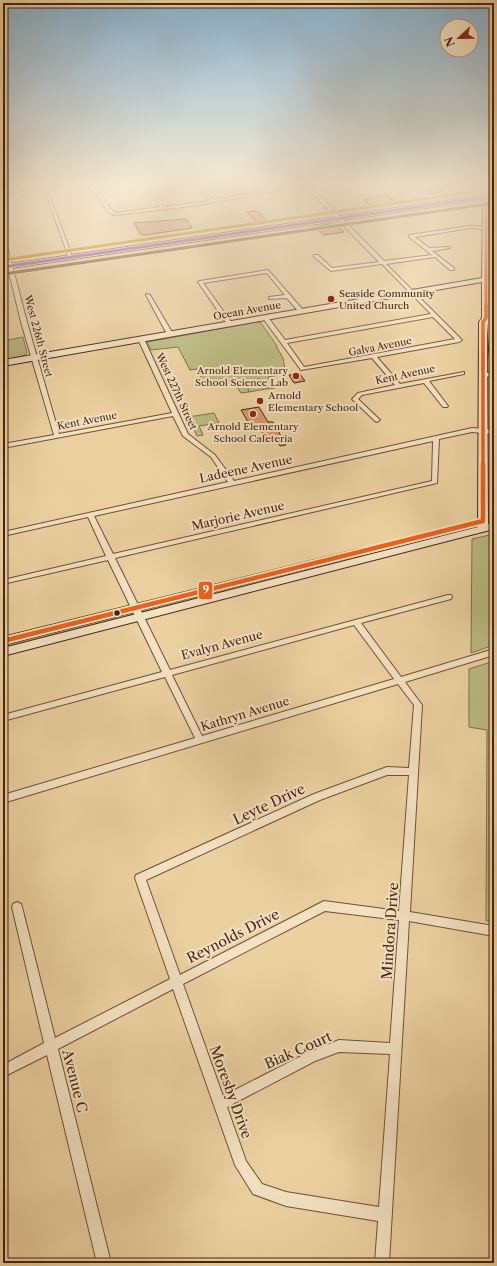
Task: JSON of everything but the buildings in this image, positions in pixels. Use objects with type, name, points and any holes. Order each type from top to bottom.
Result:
[{"type":"main road","points":[[3,267],[8,263],[165,241]]},
{"type":"main road","points":[[486,241],[490,279],[490,318],[492,323],[494,360]]},
{"type":"main road","name":"Ocean Avenue","points":[[3,363],[490,279]]},
{"type":"main road","points":[[3,641],[137,612],[488,524],[483,431],[483,322],[490,318]]},
{"type":"main road","points":[[3,652],[137,612]]},
{"type":"street","name":"West 226th Street","points":[[3,241],[8,263],[57,436]]},
{"type":"street","points":[[65,241],[70,255]]},
{"type":"street","points":[[362,241],[435,315]]},
{"type":"street","points":[[417,241],[452,269]]},
{"type":"street","points":[[428,250],[448,248]]},
{"type":"street","points":[[486,252],[494,251]]},
{"type":"street","points":[[316,256],[331,270],[434,256]]},
{"type":"street","points":[[229,324],[200,282],[268,271],[301,311]]},
{"type":"street","points":[[148,295],[170,334]]},
{"type":"street","points":[[271,298],[288,296]]},
{"type":"street","points":[[265,317],[282,342],[435,315]]},
{"type":"street","name":"Galva Avenue","points":[[282,342],[303,369],[460,340],[435,315]]},
{"type":"street","name":"West 227th Street","points":[[141,339],[185,435],[213,456],[232,483]]},
{"type":"street","points":[[373,356],[399,386]]},
{"type":"street","name":"Kent Avenue","points":[[377,420],[355,399],[360,394],[462,373]]},
{"type":"street","points":[[483,375],[494,375]]},
{"type":"street","points":[[425,380],[445,406]]},
{"type":"street","name":"Kent Avenue","points":[[3,446],[175,414]]},
{"type":"street","name":"Ladeene Avenue","points":[[3,534],[472,430],[494,432]]},
{"type":"street","name":"Marjorie Avenue","points":[[3,582],[435,482],[436,438]]},
{"type":"street","points":[[90,515],[200,740]]},
{"type":"street","name":"Evalyn Avenue","points":[[3,718],[448,597]]},
{"type":"street","name":"Mindora Drive","points":[[356,622],[418,705],[382,1263]]},
{"type":"street","name":"Kathryn Avenue","points":[[3,799],[494,652]]},
{"type":"street","name":"Leyte Drive","points":[[140,878],[317,797],[387,771],[414,772]]},
{"type":"street","name":"Moresby Drive","points":[[140,878],[241,1165],[258,1189],[286,1199],[385,1215]]},
{"type":"street","name":"Reynolds Drive","points":[[3,1071],[324,906],[405,916],[494,931]]},
{"type":"street","name":"Avenue C","points":[[17,907],[104,1263]]},
{"type":"street","name":"Biak Court","points":[[219,1105],[311,1057],[339,1046],[396,1049]]},
{"type":"green space","points":[[257,322],[261,323],[277,346],[283,358],[285,369],[276,370],[279,375],[268,377],[275,388],[267,389],[259,378],[266,389],[241,393],[234,382],[221,383],[220,381],[200,384],[197,378],[201,377],[197,369],[190,370],[178,347],[151,350],[147,342]]},
{"type":"green space","points":[[23,337],[27,353],[23,356],[4,360],[3,341]]},
{"type":"green space","points":[[214,413],[219,423],[199,426],[203,435],[197,436],[188,417]]},
{"type":"green space","points":[[483,521],[483,529],[3,652],[3,641]]},
{"type":"green space","points":[[494,534],[494,645],[471,653],[472,539]]},
{"type":"green space","points":[[494,661],[494,922],[486,921],[487,730],[469,727],[469,669]]},
{"type":"transit line","points":[[3,260],[134,241]]},
{"type":"transit line","points":[[3,267],[182,241]]},
{"type":"transit line","points":[[4,274],[231,241]]},
{"type":"transit line","name":"9","points":[[3,641],[483,521],[483,322],[486,318],[486,241]]},
{"type":"place","name":"Seaside Community United Church","points":[[331,299]]},
{"type":"place","name":"Arnold Elementary School Science Lab","points":[[296,376]]},
{"type":"place","name":"Arnold Elementary School","points":[[260,401]]},
{"type":"place","name":"Arnold Elementary School Cafeteria","points":[[253,414]]}]
